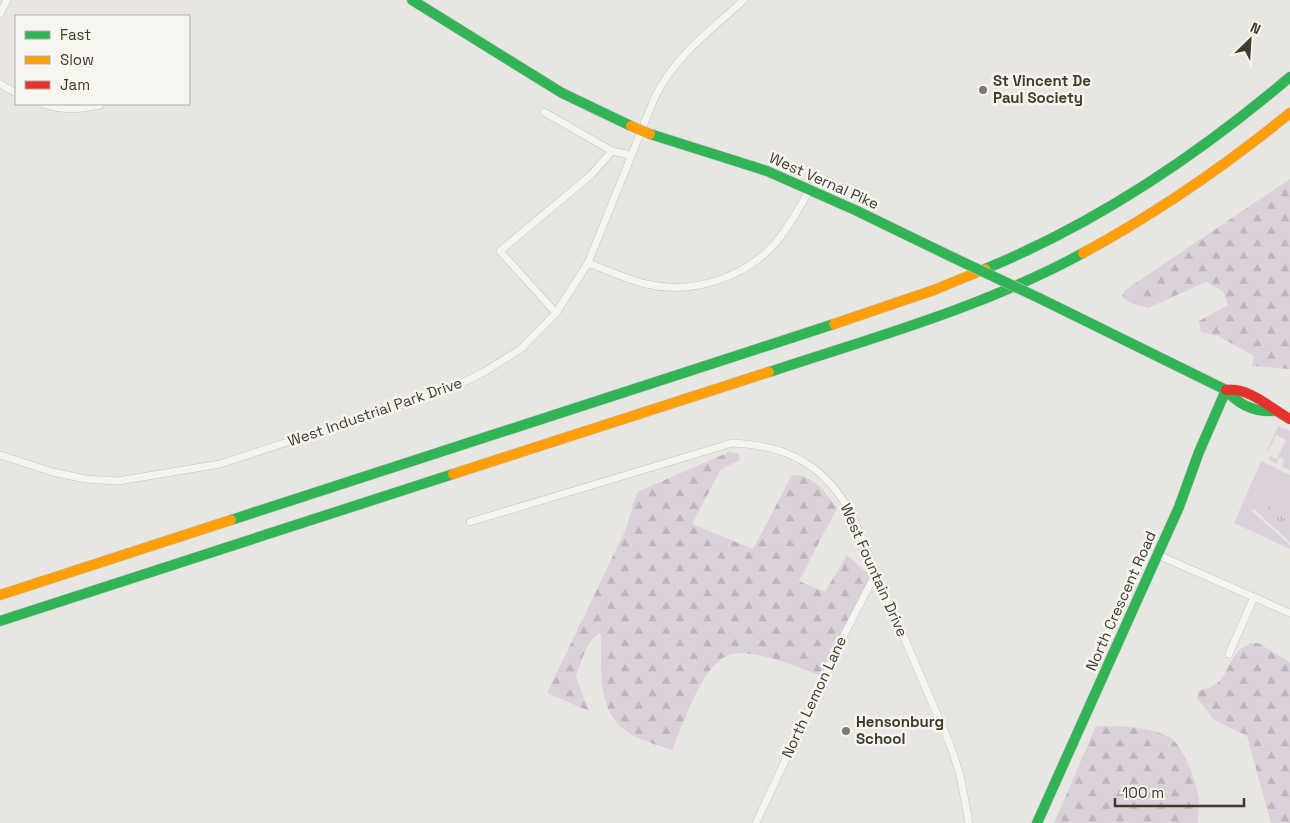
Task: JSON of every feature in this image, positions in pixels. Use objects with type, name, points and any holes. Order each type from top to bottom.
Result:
[{"type":"main road","name":"West Vernal Pike","points":[[412,0],[562,93],[631,126],[650,134],[743,162],[810,189],[1226,390],[1234,399],[1262,411],[1273,411],[1290,419]]},
{"type":"main road","points":[[0,595],[867,313],[988,269],[1064,233],[1146,186],[1222,133],[1290,77]]},
{"type":"main road","points":[[0,621],[953,312],[1039,276],[1124,231],[1190,190],[1290,113]]},
{"type":"main road","name":"North Crescent Road","points":[[1038,823],[1158,555],[1226,390]]},
{"type":"street","points":[[0,14],[7,0]]},
{"type":"street","name":"West Industrial Park Drive","points":[[0,455],[53,472],[103,481],[118,481],[220,464],[462,383],[484,372],[522,348],[556,313],[588,263],[630,155],[655,97],[670,69],[687,51],[744,0]]},
{"type":"street","points":[[0,84],[15,92]]},
{"type":"street","points":[[46,105],[78,110],[100,105]]},
{"type":"street","points":[[544,112],[612,151],[630,155]]},
{"type":"street","points":[[556,313],[500,250],[591,176],[612,151]]},
{"type":"street","points":[[588,263],[632,280],[664,286],[699,285],[715,281],[742,270],[764,254],[784,232],[810,189]]},
{"type":"street","name":"West Fountain Drive","points":[[470,522],[624,477],[720,445],[732,443],[757,445],[773,448],[795,457],[816,470],[832,484],[853,518],[951,747],[964,791],[969,823]]},
{"type":"street","points":[[1158,555],[1290,613]]},
{"type":"street","name":"North Lemon Lane","points":[[756,823],[840,643],[876,573]]},
{"type":"street","points":[[1229,654],[1254,597]]},
{"type":"green space","points":[[1290,179],[1290,369],[1252,366],[1254,356],[1218,336],[1201,332],[1199,321],[1228,305],[1223,291],[1206,282],[1148,308],[1129,302],[1122,297],[1125,290]]},
{"type":"green space","points":[[1278,426],[1290,431],[1290,470],[1282,467],[1284,459],[1280,457],[1276,464],[1269,459],[1270,456],[1277,459],[1286,440],[1276,435],[1267,450]]},
{"type":"green space","points":[[729,452],[739,454],[740,460],[721,469],[692,524],[753,549],[792,475],[807,478],[818,485],[837,508],[799,581],[825,592],[847,555],[872,577],[819,675],[759,655],[738,653],[726,656],[705,677],[689,708],[672,750],[636,737],[622,728],[613,718],[603,692],[601,633],[591,640],[576,677],[589,711],[547,693],[626,529],[637,492]]},
{"type":"green space","points":[[1261,461],[1290,475],[1290,542],[1278,531],[1287,520],[1270,505],[1260,515],[1254,509],[1252,511],[1290,545],[1290,549],[1234,523]]},
{"type":"green space","points":[[1270,505],[1287,520],[1278,531],[1260,515]]},
{"type":"green space","points":[[1251,643],[1258,643],[1290,662],[1290,823],[1271,823],[1247,736],[1214,720],[1197,698],[1199,690],[1215,685],[1240,649]]},
{"type":"green space","points":[[1096,726],[1143,729],[1161,733],[1174,741],[1189,766],[1196,785],[1199,800],[1198,823],[1054,823]]},
{"type":"traffic: fast","points":[[412,0],[562,93],[631,126]]},
{"type":"traffic: fast","points":[[985,269],[1067,231],[1145,185],[1183,160],[1290,77]]},
{"type":"traffic: fast","points":[[650,134],[767,171],[855,210],[954,258]]},
{"type":"traffic: fast","points":[[769,372],[929,320],[1007,289],[1083,253]]},
{"type":"traffic: fast","points":[[954,258],[1039,298]]},
{"type":"traffic: fast","points":[[1039,298],[1226,390],[1247,406],[1259,410],[1273,411]]},
{"type":"traffic: fast","points":[[231,520],[834,324]]},
{"type":"traffic: fast","points":[[1037,823],[1179,507],[1199,452],[1226,390]]},
{"type":"traffic: fast","points":[[0,621],[453,474]]},
{"type":"traffic: slow","points":[[1083,253],[1137,222],[1190,188],[1241,152],[1290,113]]},
{"type":"traffic: slow","points":[[631,126],[650,134]]},
{"type":"traffic: slow","points":[[834,324],[934,290],[985,269]]},
{"type":"traffic: slow","points":[[453,474],[769,372]]},
{"type":"traffic: slow","points":[[0,595],[231,520]]},
{"type":"traffic: jam","points":[[1226,390],[1235,390],[1252,395],[1290,419]]},
{"type":"place","name":"St Vincent De Paul Society","points":[[983,90]]},
{"type":"place","name":"Hensonburg School","points":[[846,731]]}]
